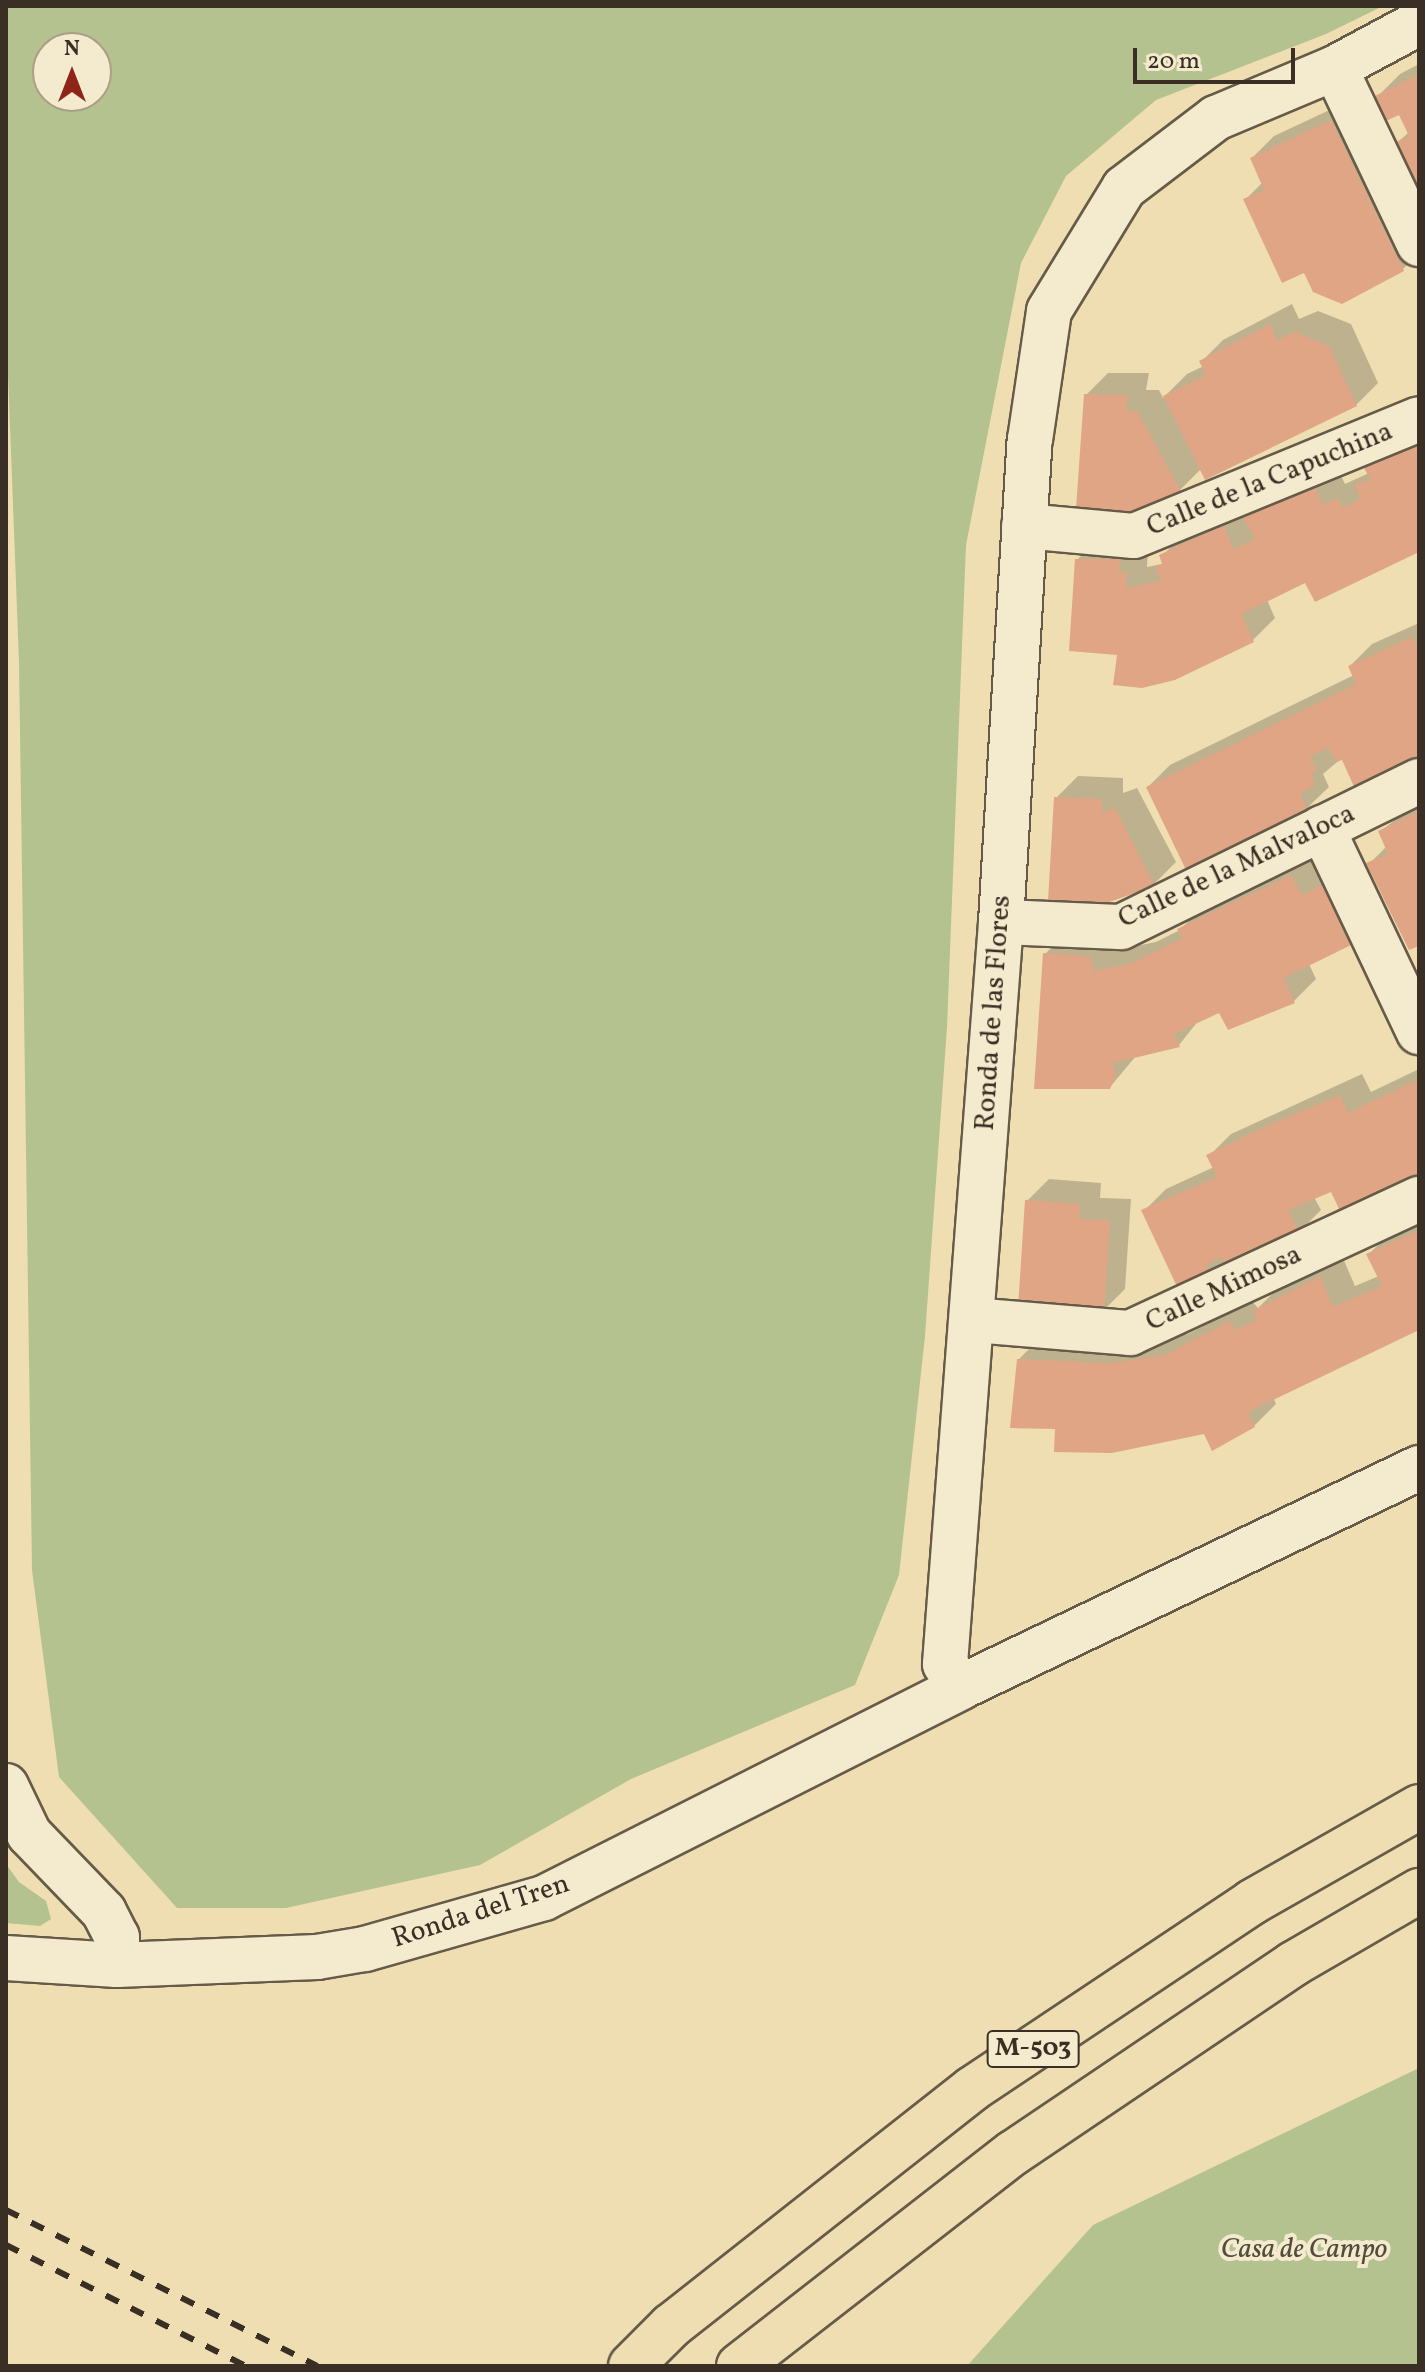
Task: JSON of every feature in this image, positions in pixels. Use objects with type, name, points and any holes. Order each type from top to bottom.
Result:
[{"type":"highway","name":"M-503","points":[[631,2366],[671,2326],[972,2089],[1252,1902],[1419,1807]]},
{"type":"highway","name":"M-503","points":[[739,2366],[1013,2153],[1293,1964],[1419,1891]]},
{"type":"street","name":"Ronda de las Flores","points":[[961,1687],[945,1664],[1001,922],[1030,440],[1049,311],[1124,188],[1216,118],[1335,68],[1419,23]]},
{"type":"street","points":[[1335,68],[1419,244]]},
{"type":"street","name":"Calle de la Capuchina","points":[[1024,526],[1134,536],[1419,419]]},
{"type":"street","name":"Calle de la Malvaloca","points":[[1001,922],[1121,927],[1419,781]]},
{"type":"street","points":[[1322,828],[1419,1032]]},
{"type":"street","name":"Calle Mimosa","points":[[972,1320],[1130,1333],[1419,1199]]},
{"type":"street","points":[[961,1687],[1419,1468]]},
{"type":"street","name":"Ronda del Tren","points":[[6,1958],[117,1965],[317,1957],[365,1949],[544,1898],[961,1687]]},
{"type":"street","points":[[6,1786],[29,1834],[104,1912],[117,1937],[117,1965]]},
{"type":"green space","points":[[6,6],[1383,6],[1326,34],[1156,100],[1066,176],[1021,263],[966,545],[947,1027],[925,1336],[899,1575],[855,1685],[631,1779],[480,1865],[286,1908],[177,1908],[59,1777],[32,1570],[19,662],[6,322]]},
{"type":"green space","points":[[6,1864],[19,1882],[46,1901],[51,1919],[40,1926],[6,1923]]},
{"type":"green space","name":"Casa de Campo","points":[[1419,2068],[1419,2366],[967,2366],[1093,2225]]},
{"type":"building","points":[[1419,74],[1419,193],[1396,142],[1409,136],[1399,115],[1386,121],[1375,96]]},
{"type":"building","points":[[1331,120],[1404,271],[1342,304],[1313,292],[1304,273],[1282,283],[1243,199],[1264,190],[1250,158]]},
{"type":"building","points":[[1270,324],[1277,340],[1295,332],[1329,346],[1357,406],[1205,480],[1163,396],[1206,375],[1199,361]]},
{"type":"building","points":[[1084,394],[1128,395],[1126,411],[1137,411],[1181,491],[1130,513],[1076,509]]},
{"type":"building","points":[[1419,432],[1419,552],[1315,602],[1305,583],[1242,614],[1254,642],[1175,680],[1142,688],[1113,685],[1117,655],[1069,651],[1075,559],[1120,559],[1119,572],[1127,572],[1126,588],[1162,581],[1155,568],[1162,564],[1159,555],[1224,525],[1233,549],[1255,539],[1243,517],[1312,481],[1323,505],[1338,498],[1343,508],[1351,504],[1360,498],[1355,484],[1371,480],[1358,458]]},
{"type":"building","points":[[1412,637],[1419,649],[1419,759],[1356,791],[1342,760],[1337,762],[1328,748],[1310,756],[1317,770],[1311,773],[1315,785],[1300,794],[1308,810],[1187,872],[1146,787],[1356,684],[1348,666]]},
{"type":"building","points":[[1054,797],[1102,799],[1102,813],[1115,808],[1155,886],[1095,907],[1048,901]]},
{"type":"building","points":[[1419,811],[1419,946],[1409,950],[1366,863],[1388,854],[1378,831]]},
{"type":"building","points":[[1291,875],[1302,895],[1323,885],[1351,945],[1284,978],[1295,1003],[1228,1030],[1219,1013],[1174,1034],[1180,1047],[1113,1063],[1116,1076],[1110,1089],[1034,1089],[1043,953],[1090,956],[1094,971],[1132,963],[1183,938],[1177,929]]},
{"type":"building","points":[[1417,1080],[1419,1176],[1341,1213],[1331,1192],[1288,1210],[1300,1234],[1228,1269],[1221,1257],[1206,1265],[1213,1276],[1180,1293],[1141,1210],[1217,1177],[1206,1155],[1273,1123],[1340,1095],[1348,1113]]},
{"type":"building","points":[[1025,1200],[1080,1204],[1079,1219],[1110,1220],[1104,1313],[1018,1308]]},
{"type":"building","points":[[1419,1230],[1419,1330],[1248,1412],[1255,1427],[1212,1451],[1204,1434],[1112,1453],[1054,1452],[1055,1429],[1010,1428],[1017,1359],[1111,1363],[1164,1355],[1230,1321],[1236,1330],[1257,1320],[1253,1311],[1320,1276],[1333,1307],[1382,1286],[1366,1254]]},
{"type":"railway","points":[[6,2210],[317,2366]]},
{"type":"railway","points":[[6,2245],[246,2366]]}]
